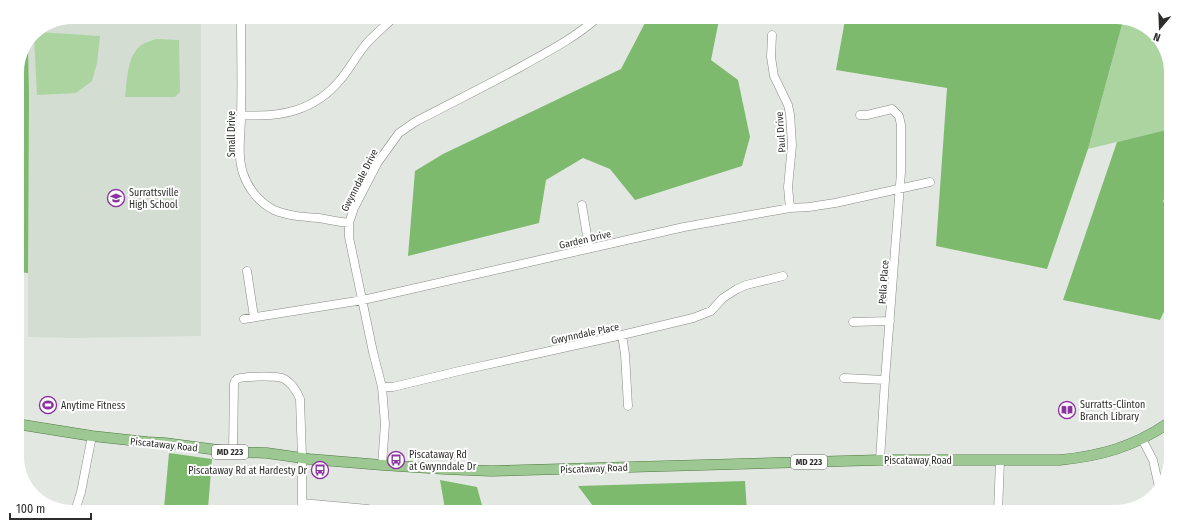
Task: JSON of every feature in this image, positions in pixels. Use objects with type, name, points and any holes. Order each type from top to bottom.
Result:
[{"type":"main road","name":"Piscataway Road","points":[[24,425],[92,436],[165,443],[234,452],[268,453],[302,458],[382,465],[491,471],[880,460],[1060,460],[1086,457],[1116,450],[1142,439],[1164,426]]},
{"type":"street","name":"Small Drive","points":[[241,24],[241,165],[246,182],[258,198],[269,207],[283,213],[349,223]]},
{"type":"street","points":[[241,115],[270,116],[283,114],[305,107],[321,99],[340,80],[367,43],[387,24]]},
{"type":"street","name":"Gwynndale Drive","points":[[382,465],[386,424],[382,387],[373,352],[351,246],[349,223],[354,208],[378,162],[399,133],[415,122],[558,47],[590,24]]},
{"type":"street","name":"Paul Drive","points":[[772,35],[771,57],[774,76],[788,105],[790,114],[792,145],[788,187],[790,208]]},
{"type":"street","name":"Pella Place","points":[[860,115],[867,115],[892,109],[899,116],[901,125],[901,166],[880,460]]},
{"type":"street","name":"Garden Drive","points":[[244,319],[363,300],[684,227],[790,208],[823,206],[930,182]]},
{"type":"street","points":[[582,205],[589,248]]},
{"type":"street","points":[[247,271],[254,317]]},
{"type":"street","name":"Gwynndale Place","points":[[382,387],[392,387],[671,324],[711,311],[728,293],[746,285],[783,276]]},
{"type":"street","points":[[853,322],[890,321]]},
{"type":"street","points":[[622,335],[625,354],[628,406]]},
{"type":"street","points":[[234,452],[235,381],[243,377],[280,377],[287,381],[298,394],[300,399],[302,505]]},
{"type":"street","points":[[844,378],[885,380]]},
{"type":"street","points":[[77,505],[92,436]]},
{"type":"street","points":[[1142,439],[1153,460],[1158,481]]},
{"type":"street","points":[[998,505],[1000,461]]},
{"type":"shaded area","points":[[201,24],[201,336],[73,338],[28,337],[28,54],[32,45],[45,32],[63,25]]},
{"type":"green space","points":[[644,24],[718,24],[711,60],[738,80],[750,137],[742,166],[635,200],[610,169],[583,158],[546,180],[539,223],[408,256],[415,171],[443,154],[621,69]]},
{"type":"green space","points":[[844,24],[1122,25],[1088,149],[1047,269],[936,246],[947,88],[836,70]]},
{"type":"green space","points":[[1122,25],[1140,30],[1140,48],[1157,48],[1159,51],[1164,69],[1164,130],[1088,149]]},
{"type":"green space","points":[[45,32],[100,36],[97,63],[92,81],[76,93],[37,95],[34,42],[38,38]]},
{"type":"green space","points":[[156,39],[179,40],[180,92],[175,97],[125,97],[128,70],[132,57],[143,44]]},
{"type":"green space","points":[[28,54],[29,96],[28,273],[24,273],[24,69]]},
{"type":"green space","points":[[1164,130],[1164,312],[1160,320],[1063,300],[1117,142]]},
{"type":"green space","points":[[169,453],[212,459],[208,505],[164,505]]},
{"type":"green space","points":[[440,480],[477,487],[482,505],[444,505]]},
{"type":"green space","points":[[745,481],[747,505],[592,505],[578,486]]},
{"type":"place","name":"Surrattsville High School","points":[[116,198]]},
{"type":"place","name":"Anytime Fitness","points":[[48,405]]},
{"type":"place","name":"Surratts-Clinton Branch Library","points":[[1067,410]]},
{"type":"place","name":"Piscataway Rd at Gwynndale Dr","points":[[396,460]]},
{"type":"place","name":"Piscataway Rd at Hardesty Dr","points":[[320,470]]}]
